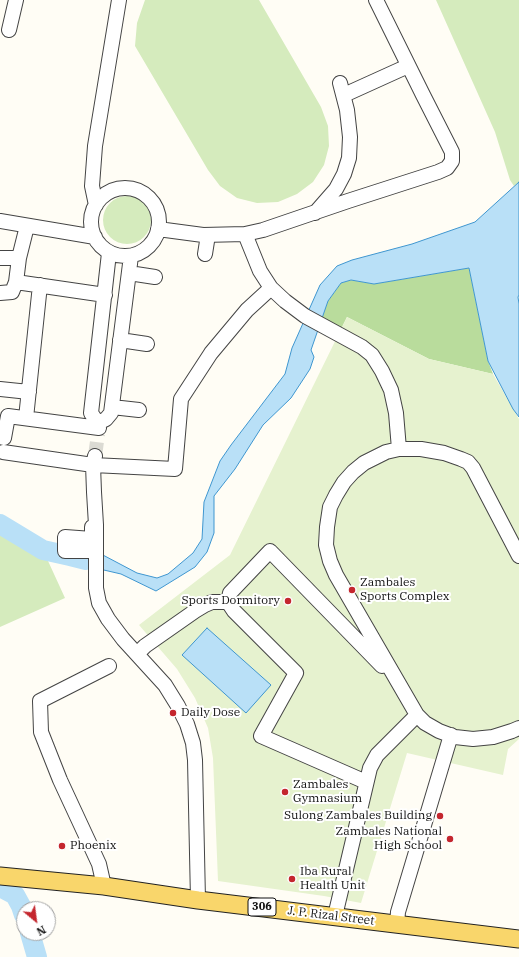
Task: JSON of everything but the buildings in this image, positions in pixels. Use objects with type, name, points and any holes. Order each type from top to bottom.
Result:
[{"type":"main road","name":"J. P. Rizal Street","points":[[2,877],[104,886],[198,900],[519,939]]},
{"type":"lane","points":[[9,30],[16,0]]},
{"type":"lane","points":[[164,233],[160,223],[158,211],[152,200],[143,193],[132,189],[122,188],[111,191],[102,197],[96,205],[92,216],[92,226],[95,237],[100,246],[109,253],[121,256],[131,256],[142,252],[151,244],[157,234],[245,234],[263,230],[438,172],[450,165],[452,161],[452,152],[376,0]]},
{"type":"lane","points":[[96,205],[87,186],[91,144],[115,5]]},
{"type":"lane","points":[[314,213],[336,189],[344,174],[349,158],[350,137],[347,110],[342,89],[408,66]]},
{"type":"lane","points":[[0,221],[95,237]]},
{"type":"lane","points":[[0,294],[12,292],[16,282],[19,258],[27,226]]},
{"type":"lane","points":[[245,234],[260,271],[271,288],[305,316],[362,347],[372,355],[391,390],[396,413],[399,449]]},
{"type":"lane","points":[[196,235],[205,254]]},
{"type":"lane","points":[[99,428],[91,413],[109,253]]},
{"type":"lane","points":[[99,428],[112,413],[131,256]]},
{"type":"lane","points":[[0,258],[19,258]]},
{"type":"lane","points":[[129,273],[154,277]]},
{"type":"lane","points":[[16,282],[105,295]]},
{"type":"lane","points":[[26,418],[40,286]]},
{"type":"lane","points":[[4,452],[175,469],[186,402],[211,353],[247,310],[271,288]]},
{"type":"lane","points":[[120,340],[147,344]]},
{"type":"lane","points":[[0,389],[29,392]]},
{"type":"lane","points":[[112,407],[139,410]]},
{"type":"lane","points":[[0,437],[4,438],[8,416],[99,428]]},
{"type":"lane","points":[[519,556],[473,468],[468,462],[444,453],[421,449],[399,449],[386,452],[364,463],[353,472],[344,482],[330,507],[326,539],[330,561],[336,575],[417,715],[425,723],[438,731],[455,737],[473,739],[486,738],[519,728]]},
{"type":"lane","points":[[94,460],[96,588],[99,604],[108,619],[165,685],[178,706],[194,743],[198,900]]},
{"type":"lane","points":[[96,514],[92,514],[92,539],[65,538],[65,551],[96,552]]},
{"type":"lane","points":[[366,782],[261,736],[296,673],[234,611],[228,602],[230,593],[270,550],[397,682]]},
{"type":"lane","points":[[137,654],[145,646],[194,611],[212,602],[228,602]]},
{"type":"lane","points":[[104,886],[98,864],[60,780],[41,732],[40,701],[109,666]]},
{"type":"lane","points":[[335,916],[370,768],[377,755],[417,715]]},
{"type":"lane","points":[[397,924],[398,912],[451,735]]},
{"type":"green space","points":[[145,0],[259,0],[321,107],[328,126],[329,146],[324,165],[313,182],[297,194],[278,202],[257,203],[237,198],[220,186],[208,170],[135,46],[137,23]]},
{"type":"green space","points":[[436,0],[519,0],[519,182],[514,186],[510,180],[495,132]]},
{"type":"green space","points":[[122,196],[132,196],[144,203],[151,215],[151,225],[144,237],[132,244],[122,244],[114,240],[107,233],[103,225],[103,215],[107,207],[114,200]]},
{"type":"green space","points":[[469,268],[488,361],[493,374],[429,359],[347,317],[341,329],[321,320],[328,301],[341,283],[351,280],[374,284]]},
{"type":"green space","name":"Zambales Sports Complex","points":[[347,317],[429,359],[493,374],[519,419],[519,739],[508,749],[503,775],[407,753],[361,903],[324,896],[218,881],[213,758],[208,728],[195,698],[177,669],[139,625],[230,555]]},
{"type":"green space","points":[[0,524],[43,550],[65,598],[0,627]]},
{"type":"water","points":[[519,182],[519,417],[513,409],[488,361],[469,268],[374,284],[351,280],[341,283],[328,301],[311,350],[314,357],[310,369],[291,398],[263,425],[235,469],[214,496],[214,533],[207,552],[195,567],[156,591],[121,574],[78,564],[60,553],[101,554],[137,573],[157,578],[168,574],[193,553],[202,539],[204,502],[220,461],[285,374],[292,348],[320,285],[337,266],[352,260],[412,244],[475,222]]},
{"type":"water","points":[[207,628],[271,685],[246,713],[182,655]]},
{"type":"waterway","points":[[0,524],[43,550],[86,560]]},
{"type":"waterway","points":[[0,887],[15,895],[18,901]]},
{"type":"waterway","points":[[32,941],[37,957]]},
{"type":"tunnel","points":[[95,456],[98,434]]},
{"type":"place","name":"Zambales Sports Complex","points":[[352,590]]},
{"type":"place","name":"Sports Dormitory","points":[[288,601]]},
{"type":"place","name":"Daily Dose","points":[[173,713]]},
{"type":"place","name":"Zambales Gymnasium","points":[[285,792]]},
{"type":"place","name":"Sulong Zambales Building","points":[[440,816]]},
{"type":"place","name":"Zambales National High School","points":[[450,839]]},
{"type":"place","name":"Phoenix","points":[[62,846]]},
{"type":"place","name":"Iba Rural Health Unit","points":[[292,879]]}]
